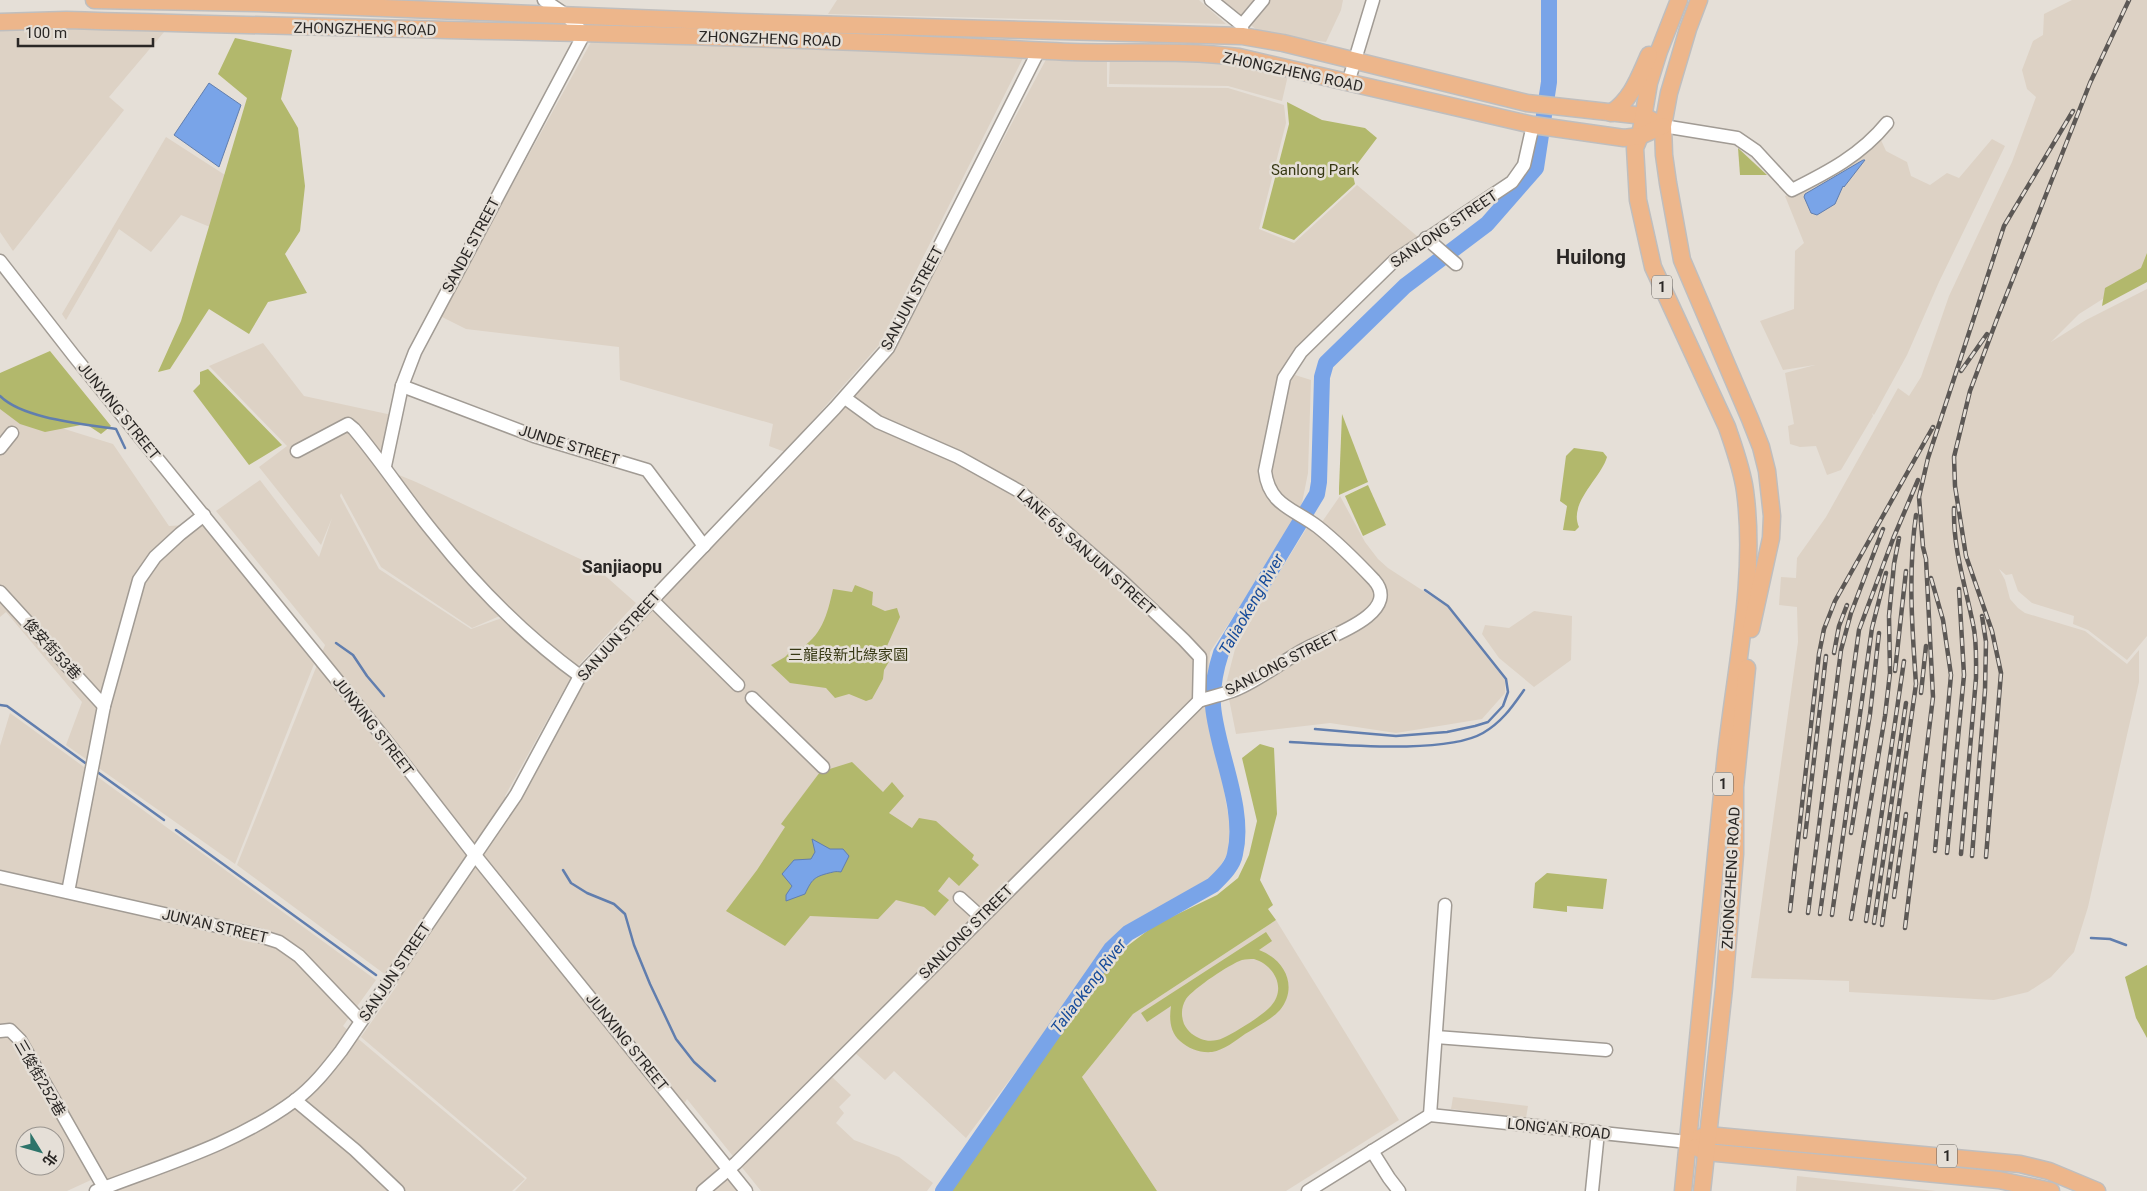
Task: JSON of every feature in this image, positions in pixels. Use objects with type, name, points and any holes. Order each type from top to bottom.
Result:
[{"type":"main road","name":"ZHONGZHENG ROAD","points":[[94,0],[257,3],[738,22],[1046,30],[1242,30],[1354,62],[1536,104],[1611,113]]},
{"type":"main road","name":"1","points":[[1669,127],[1674,74],[1699,0]]},
{"type":"main road","points":[[1611,113],[1622,105],[1631,93],[1650,50],[1676,7]]},
{"type":"main road","name":"1","points":[[1640,136],[1649,83],[1676,7]]},
{"type":"main road","name":"ZHONGZHENG ROAD","points":[[0,22],[66,20],[896,42],[1039,50],[1196,54],[1238,57],[1532,125],[1624,138],[1640,136],[1635,148],[1638,200],[1648,247],[1666,296],[1727,427],[1745,490],[1748,560],[1728,733],[1684,1191]]},
{"type":"main road","points":[[1039,50],[1046,30]]},
{"type":"main road","points":[[1238,57],[1242,30]]},
{"type":"main road","points":[[1611,113],[1644,116],[1669,127]]},
{"type":"main road","name":"ZHONGZHENG ROAD","points":[[1669,127],[1668,183],[1682,260],[1761,446],[1767,471],[1772,516],[1771,538],[1752,625],[1742,710],[1735,787],[1734,863],[1724,988],[1702,1191]]},
{"type":"main road","points":[[1640,136],[1669,127]]},
{"type":"main road","points":[[1748,560],[1766,559]]},
{"type":"main road","points":[[1688,1142],[1707,1135]]},
{"type":"main road","name":"1","points":[[1707,1135],[2020,1164],[2049,1171],[2097,1191]]},
{"type":"main road","name":"1","points":[[1688,1142],[1706,1152],[1790,1159],[2051,1191]]},
{"type":"street","points":[[544,0],[566,15],[584,34]]},
{"type":"street","points":[[1212,0],[1242,30],[1263,0]]},
{"type":"street","points":[[1348,83],[1373,0]]},
{"type":"street","name":"SANDE STREET","points":[[385,466],[406,373],[430,321],[584,34]]},
{"type":"street","name":"SANJUN STREET","points":[[102,1190],[255,1127],[295,1100],[320,1077],[361,1021],[520,787],[580,676],[845,398],[888,348],[1039,50]]},
{"type":"street","points":[[1669,127],[1742,140],[1756,151],[1792,190],[1834,169],[1867,144],[1887,123]]},
{"type":"street","name":"SANLONG STREET","points":[[703,1191],[730,1170],[981,917],[1202,700],[1233,691],[1311,646],[1346,631],[1359,624],[1377,606],[1380,587],[1317,526],[1295,514],[1273,495],[1267,485],[1265,471],[1284,378],[1301,352],[1394,261],[1512,182],[1524,165],[1532,125]]},
{"type":"street","points":[[1426,238],[1456,264]]},
{"type":"street","name":"JUNXING STREET","points":[[0,261],[57,335],[380,733],[474,854],[746,1191]]},
{"type":"street","name":"JUNDE STREET","points":[[402,386],[534,436],[648,470],[704,546]]},
{"type":"street","name":"LANE 65, SANJUN STREET","points":[[845,398],[878,422],[966,461],[1006,482],[1036,505],[1122,581],[1200,657],[1202,700]]},
{"type":"street","points":[[297,451],[348,424],[385,466],[432,532],[477,583],[546,651],[580,676]]},
{"type":"street","points":[[0,448],[12,433]]},
{"type":"street","points":[[68,892],[104,706],[139,580],[155,558],[180,534],[204,515]]},
{"type":"street","name":"俊安街53巷","points":[[0,592],[104,706]]},
{"type":"street","points":[[652,600],[738,685]]},
{"type":"street","points":[[752,698],[823,768]]},
{"type":"street","name":"JUN'AN STREET","points":[[0,877],[258,935],[279,942],[299,956],[361,1021]]},
{"type":"street","points":[[960,898],[981,917]]},
{"type":"street","points":[[1308,1191],[1430,1115],[1445,905]]},
{"type":"street","name":"三俊街252巷","points":[[0,1031],[10,1030],[20,1040],[102,1190]]},
{"type":"street","points":[[1436,1037],[1606,1050]]},
{"type":"street","points":[[295,1100],[355,1150],[398,1191]]},
{"type":"street","name":"LONG'AN ROAD","points":[[1430,1115],[1688,1142]]},
{"type":"street","points":[[1592,1191],[1598,1132]]},
{"type":"street","points":[[1372,1151],[1389,1178],[1400,1191]]},
{"type":"street","points":[[2015,1187],[2020,1164]]},
{"type":"shaded area","points":[[837,0],[1199,0],[1226,24],[828,14]]},
{"type":"shaded area","points":[[1218,0],[1343,0],[1341,10],[1326,42],[1261,33]]},
{"type":"shaded area","points":[[2072,0],[2147,0],[2147,271],[2079,314],[2051,342],[2086,320],[2147,289],[2147,636],[2127,660],[2088,630],[2073,624],[2074,616],[2032,603],[2018,591],[2012,574],[2006,575],[1999,569],[2005,580],[2010,599],[2025,613],[2085,631],[2127,664],[2139,650],[2139,682],[2088,907],[2074,952],[2051,977],[2028,992],[1994,1000],[1849,992],[1849,981],[1751,978],[1798,642],[1797,607],[1779,605],[1781,577],[1796,578],[1797,558],[1826,517],[1898,388],[1909,396],[1921,377],[1949,296],[2012,162],[2036,97],[2027,89],[2022,70],[2033,41],[2043,35],[2044,14]]},
{"type":"shaded area","points":[[80,25],[164,32],[109,97],[124,110],[13,251],[0,232],[0,27]]},
{"type":"shaded area","points":[[591,42],[1025,54],[879,345],[785,452],[769,446],[773,424],[620,380],[619,347],[466,329],[440,316]]},
{"type":"shaded area","points":[[1050,52],[1107,53],[1107,87],[1228,88],[1284,105],[1286,123],[1259,229],[1294,243],[1357,185],[1418,237],[1391,257],[1303,352],[1295,375],[1311,380],[1308,473],[1302,503],[1291,529],[1210,652],[1207,691],[1230,826],[1228,853],[1213,878],[1125,926],[966,1138],[894,1071],[885,1080],[853,1051],[830,1075],[851,1095],[839,1107],[844,1113],[836,1123],[854,1140],[899,1157],[933,1183],[927,1191],[761,1191],[687,1099],[677,1116],[738,1191],[515,1191],[527,1178],[361,1037],[398,984],[237,865],[325,645],[216,511],[260,480],[319,557],[332,518],[321,545],[259,467],[287,446],[209,366],[263,343],[304,396],[392,415],[382,468],[593,565],[636,603],[576,668],[502,615],[472,628],[381,567],[341,493],[340,496],[379,569],[471,629],[502,618],[571,677],[505,796],[514,808],[532,781],[584,676],[888,355]]},
{"type":"shaded area","points":[[1110,55],[1237,56],[1289,71],[1282,101],[1228,86],[1109,84]]},
{"type":"shaded area","points":[[166,137],[225,175],[210,227],[181,215],[151,252],[119,229],[66,320],[62,314]]},
{"type":"shaded area","points":[[1992,139],[2005,146],[1939,282],[1907,355],[1841,470],[1827,475],[1816,446],[1800,447],[1790,444],[1788,426],[1794,424],[1785,373],[1815,365],[1783,370],[1760,321],[1794,309],[1795,251],[1804,243],[1785,196],[1800,191],[1863,156],[1881,140],[1886,151],[1907,162],[1911,176],[1930,185],[1947,173],[1959,178]]},
{"type":"shaded area","points":[[0,409],[113,444],[169,526],[204,524],[314,664],[235,864],[66,745],[82,702],[6,612],[0,617]]},
{"type":"shaded area","points":[[1340,496],[1365,542],[1378,559],[1388,568],[1448,607],[1505,680],[1505,693],[1482,719],[1396,733],[1330,723],[1236,734],[1226,684],[1235,649],[1308,526],[1315,532]]},
{"type":"shaded area","points":[[1534,611],[1572,616],[1571,660],[1534,687],[1499,658],[1482,634],[1485,625],[1509,628]]},
{"type":"shaded area","points":[[10,713],[376,980],[343,1026],[525,1179],[512,1191],[110,1191],[26,1045],[65,1126],[91,1180],[67,1191],[0,1191],[0,746]]},
{"type":"shaded area","points":[[1276,920],[1399,1120],[1286,1191],[1157,1191],[1082,1077],[1133,1014]]},
{"type":"shaded area","points":[[1453,1097],[1528,1106],[1526,1118],[1451,1109]]},
{"type":"shaded area","points":[[1797,1176],[1936,1191],[1796,1191]]},
{"type":"green space","points":[[235,38],[292,50],[281,99],[298,128],[305,186],[300,231],[285,254],[307,293],[268,302],[249,334],[209,309],[170,369],[158,372],[181,321],[247,98],[218,74]]},
{"type":"green space","name":"Sanlong Park","points":[[1287,102],[1322,120],[1365,128],[1377,138],[1352,171],[1355,184],[1294,240],[1262,228],[1289,124]]},
{"type":"green space","points":[[1738,148],[1767,175],[1740,175]]},
{"type":"green space","points":[[2147,253],[2147,282],[2102,306],[2105,288],[2141,268]]},
{"type":"green space","points":[[50,351],[111,426],[101,434],[86,424],[45,432],[20,424],[0,409],[0,373]]},
{"type":"green space","points":[[208,369],[282,445],[249,465],[193,391],[200,384],[200,372]]},
{"type":"green space","points":[[1342,414],[1368,482],[1339,495],[1339,488]]},
{"type":"green space","points":[[1574,448],[1603,452],[1607,457],[1604,465],[1581,500],[1577,518],[1579,527],[1575,531],[1563,530],[1567,506],[1560,501],[1566,456]]},
{"type":"green space","points":[[1368,485],[1386,525],[1363,536],[1345,496]]},
{"type":"green space","name":"三龍段新北綠家園","points":[[855,585],[873,592],[872,605],[885,611],[897,608],[900,617],[887,646],[890,660],[884,670],[883,679],[872,699],[866,701],[849,694],[835,698],[826,688],[790,683],[771,665],[785,657],[793,649],[797,651],[818,632],[826,617],[833,589],[852,592]]},
{"type":"green space","points":[[1260,744],[1274,748],[1277,814],[1260,880],[1273,905],[1268,909],[1276,920],[1133,1014],[1082,1077],[1157,1191],[949,1191],[1109,960],[1155,925],[1217,895],[1238,878],[1249,855],[1257,821],[1242,758]]},
{"type":"green space","points":[[852,762],[883,792],[892,782],[904,796],[889,813],[912,828],[919,818],[936,821],[974,855],[972,859],[979,865],[959,886],[949,877],[938,891],[949,900],[935,916],[924,907],[896,900],[878,919],[810,916],[785,946],[726,911],[757,870],[785,827],[781,824],[820,772]]},
{"type":"green space","points":[[1547,873],[1607,879],[1603,909],[1567,906],[1567,912],[1533,908],[1535,883]]},
{"type":"green space","points":[[1266,932],[1272,941],[1259,950],[1276,960],[1286,974],[1288,992],[1286,1001],[1280,1010],[1229,1045],[1212,1052],[1203,1052],[1191,1048],[1183,1044],[1174,1034],[1170,1016],[1171,1006],[1147,1022],[1141,1013]],"holes":[[[1251,959],[1261,962],[1272,972],[1278,985],[1276,999],[1267,1010],[1242,1028],[1218,1040],[1204,1040],[1196,1037],[1189,1031],[1184,1024],[1182,1011],[1184,1002],[1190,994],[1236,962]]]},
{"type":"green space","points":[[2147,965],[2147,1038],[2136,1018],[2125,977]]},
{"type":"water","points":[[209,83],[241,105],[219,167],[174,135]]},
{"type":"water","points":[[1865,160],[1843,186],[1835,204],[1817,215],[1811,213],[1804,197],[1805,194]]},
{"type":"water","points":[[812,839],[830,849],[843,849],[849,856],[841,872],[833,872],[817,877],[805,894],[786,901],[786,895],[792,886],[782,874],[794,860],[811,859],[815,852]]},
{"type":"waterway","name":"Taliaokeng River","points":[[943,1191],[1111,949],[1128,933],[1213,885],[1232,863],[1235,854],[1237,818],[1213,706],[1216,673],[1221,653],[1317,494],[1322,377],[1326,363],[1405,286],[1487,224],[1536,168],[1549,82],[1549,0]]},
{"type":"waterway","points":[[0,396],[10,404],[38,415],[116,429],[125,448]]},
{"type":"waterway","points":[[1315,729],[1396,736],[1447,732],[1488,722],[1503,706],[1508,692],[1506,679],[1448,606],[1425,590]]},
{"type":"waterway","points":[[336,643],[353,655],[384,696]]},
{"type":"waterway","points":[[1290,742],[1361,746],[1417,746],[1466,740],[1483,733],[1496,724],[1524,690]]},
{"type":"waterway","points":[[0,705],[7,706],[88,765]]},
{"type":"waterway","points":[[96,771],[164,820]]},
{"type":"waterway","points":[[176,830],[376,975]]},
{"type":"waterway","points":[[563,870],[571,883],[587,893],[614,904],[625,914],[634,945],[676,1039],[694,1062],[715,1081]]},
{"type":"waterway","points":[[2091,938],[2110,939],[2126,945]]},
{"type":"railway","points":[[1986,857],[2001,673],[1992,631],[1966,556],[1955,486],[1954,457],[1970,391],[1997,319],[2090,83],[2129,0]]},
{"type":"railway","points":[[1905,928],[1933,697],[1926,559],[1923,547],[1919,497],[1928,458],[2004,226],[2073,111]]},
{"type":"railway","points":[[1961,371],[1987,334]]},
{"type":"railway","points":[[1790,911],[1819,654],[1824,629],[1835,601],[1933,427]]},
{"type":"railway","points":[[1820,914],[1859,630],[1893,539],[1918,480]]},
{"type":"railway","points":[[1954,508],[1957,552],[1974,630],[1976,651],[1976,678],[1961,854]]},
{"type":"railway","points":[[1882,925],[1916,684],[1911,578],[1916,515]]},
{"type":"railway","points":[[1808,913],[1841,650],[1851,613],[1883,529]]},
{"type":"railway","points":[[1851,919],[1885,716],[1890,673],[1889,616],[1894,564],[1899,538]]},
{"type":"railway","points":[[1895,671],[1906,571]]},
{"type":"railway","points":[[1832,915],[1872,628],[1886,573]]},
{"type":"railway","points":[[1931,578],[1943,620],[1951,675],[1935,851]]},
{"type":"railway","points":[[1947,853],[1964,675],[1959,589]]},
{"type":"railway","points":[[1834,653],[1839,626],[1847,605]]},
{"type":"railway","points":[[1972,856],[1985,690],[1986,642],[1982,616]]},
{"type":"railway","points":[[1851,833],[1870,714],[1879,633]]},
{"type":"railway","points":[[1921,693],[1926,646]]},
{"type":"railway","points":[[1805,837],[1826,656]]},
{"type":"railway","points":[[1866,921],[1904,661]]},
{"type":"railway","points":[[1874,923],[1906,703]]},
{"type":"railway","points":[[1894,897],[1906,814]]},
{"type":"district","name":"Huilong","points":[[1591,257]]},
{"type":"district","name":"Sanjiaopu","points":[[622,567]]}]
